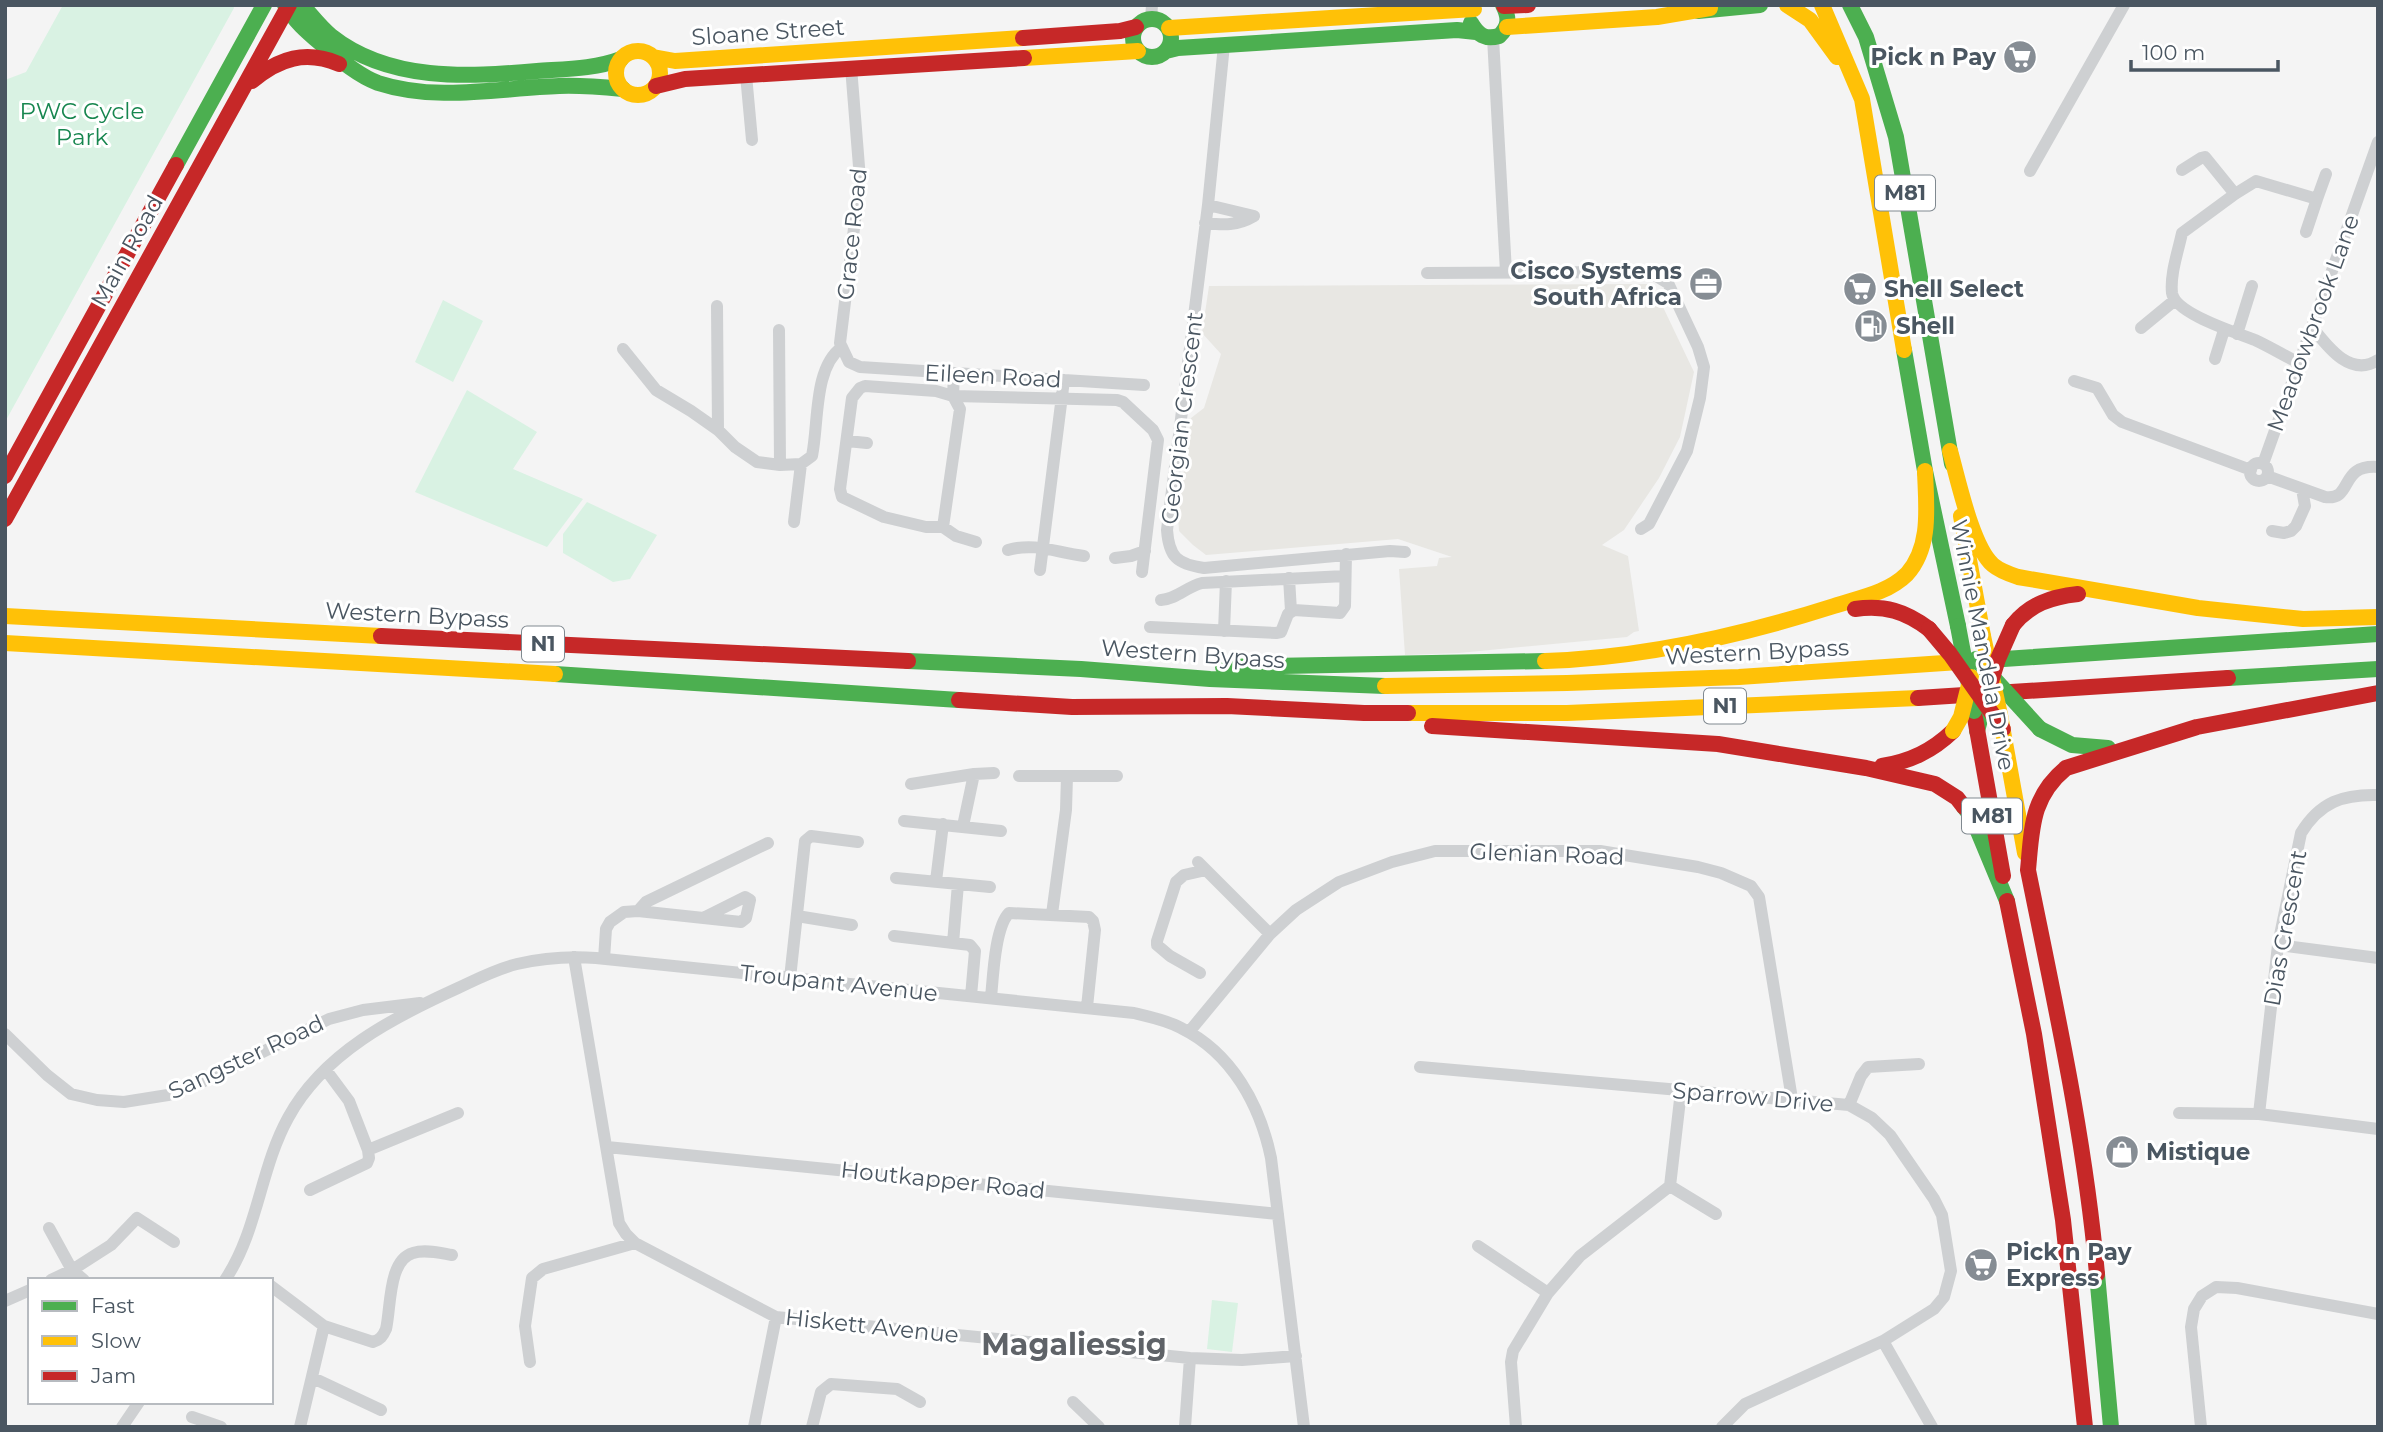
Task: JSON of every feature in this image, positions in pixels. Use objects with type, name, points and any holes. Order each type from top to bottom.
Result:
[{"type":"main road","name":"Main Road","points":[[5,477],[264,5]]},
{"type":"main road","points":[[315,5],[320,26]]},
{"type":"main road","points":[[1166,51],[1171,40],[1168,28],[1152,12],[1136,27],[1133,39],[1138,51],[1155,57],[1178,48],[1457,30],[1493,38],[1504,33],[1507,27],[1509,17],[1503,6],[1528,5]]},
{"type":"main road","points":[[1698,12],[1720,5]]},
{"type":"main road","points":[[1507,27],[1657,17],[1760,5]]},
{"type":"main road","points":[[1787,5],[1815,24],[1862,99]]},
{"type":"main road","name":"Winnie Mandela Drive","points":[[1822,5],[1862,99],[1925,471],[1958,626],[2007,901],[2034,1034],[2063,1220],[2085,1427]]},
{"type":"main road","name":"Main Road","points":[[5,519],[291,6]]},
{"type":"main road","points":[[245,88],[274,64],[303,55],[316,55],[376,82],[412,91],[590,84],[623,89],[637,95],[649,92],[656,86],[660,75],[653,57],[637,51],[611,63],[594,65],[458,75],[426,74],[394,68],[366,58],[344,46],[291,6]]},
{"type":"main road","points":[[291,6],[332,53],[376,82]]},
{"type":"main road","points":[[1168,28],[1475,7],[1471,21],[1476,33]]},
{"type":"main road","name":"Winnie Mandela Drive","points":[[1853,8],[1866,37],[1896,136],[1981,625],[2063,1045],[2092,1219],[2110,1427]]},
{"type":"main road","name":"Sloane Street","points":[[653,57],[675,61],[693,60],[1120,32],[1136,27]]},
{"type":"main road","name":"Sloane Street","points":[[656,86],[678,80],[851,67],[1138,51]]},
{"type":"main road","points":[[782,54],[797,58],[848,58],[851,67]]},
{"type":"main road","points":[[721,58],[742,66],[747,75]]},
{"type":"main road","points":[[621,59],[616,71],[623,89]]},
{"type":"main road","points":[[693,60],[702,78]]},
{"type":"main road","points":[[1950,451],[1969,514],[1989,561],[2002,571],[2018,577],[2198,608],[2303,619],[2378,617]]},
{"type":"main road","points":[[1081,669],[1511,662],[1591,658],[1664,649],[1741,633],[1822,612],[1885,589],[1903,577],[1920,554],[1925,534],[1925,471]]},
{"type":"main road","points":[[1977,731],[1998,659],[2012,625],[2032,606],[2047,599],[2098,592]]},
{"type":"main road","points":[[1822,612],[1889,606],[1912,617],[1929,629],[1950,654],[2003,729]]},
{"type":"main road","name":"Western Bypass","points":[[5,616],[544,645],[1081,669],[1210,679],[1365,686],[1581,683],[1739,677],[2378,634]]},
{"type":"main road","points":[[1866,768],[1908,762],[1920,757],[1930,752],[1954,731],[1961,717],[1976,659],[1981,625]]},
{"type":"main road","points":[[1958,626],[1976,659],[2040,729],[2067,745],[2078,748],[2138,745]]},
{"type":"main road","name":"N1","points":[[5,643],[373,662],[1072,707],[1227,706],[1364,713],[1567,713],[1868,701],[2378,669]]},
{"type":"main road","points":[[2028,870],[2037,802],[2050,781],[2066,768],[2197,727],[2378,693]]},
{"type":"main road","points":[[1072,707],[1718,744],[1866,768],[1935,783],[1957,798],[1972,817],[2007,901]]},
{"type":"street","points":[[2030,171],[2124,5]]},
{"type":"street","points":[[1493,38],[1506,272]]},
{"type":"street","name":"Georgian Crescent","points":[[1224,45],[1208,205],[1167,530],[1168,547],[1175,558],[1193,567],[1204,568],[1346,554],[1405,552]]},
{"type":"street","name":"Grace Road","points":[[844,352],[840,343],[860,178],[851,67]]},
{"type":"street","points":[[747,75],[752,140]]},
{"type":"street","name":"Meadowbrook Lane","points":[[2260,470],[2378,142]]},
{"type":"street","points":[[2182,170],[2205,158],[2235,194]]},
{"type":"street","points":[[2306,232],[2326,174]]},
{"type":"street","points":[[2299,363],[2177,304],[2172,294],[2173,280],[2182,233],[2256,181],[2317,199]]},
{"type":"street","points":[[1205,223],[1230,226],[1254,216],[1208,205]]},
{"type":"street","points":[[1427,273],[1646,273],[1661,278],[1668,284],[1701,357],[1704,375],[1687,452],[1648,524],[1641,528]]},
{"type":"street","points":[[2215,359],[2252,286]]},
{"type":"street","points":[[2141,328],[2175,300]]},
{"type":"street","points":[[717,306],[718,430]]},
{"type":"street","points":[[2312,327],[2332,351],[2344,360],[2363,366],[2378,360]]},
{"type":"street","points":[[779,330],[780,465]]},
{"type":"street","points":[[623,349],[652,386],[718,430],[735,447],[757,461],[780,465],[801,464],[812,456],[823,377],[832,354],[844,352]]},
{"type":"street","name":"Eileen Road","points":[[844,352],[849,362],[860,367],[1144,385]]},
{"type":"street","points":[[943,527],[960,409],[953,396],[954,374]]},
{"type":"street","points":[[1040,570],[1064,380]]},
{"type":"street","points":[[2074,381],[2097,388],[2103,394],[2113,415],[2122,422],[2260,470],[2325,497],[2338,497],[2353,472],[2364,466],[2378,467]]},
{"type":"street","points":[[976,542],[956,536],[943,527],[926,527],[884,517],[842,497],[840,489],[852,398],[860,388],[865,386],[936,391],[953,396],[1120,401],[1157,435],[1159,445],[1142,572]]},
{"type":"street","points":[[847,442],[867,443]]},
{"type":"street","points":[[794,522],[801,464]]},
{"type":"street","points":[[2272,531],[2284,533],[2295,526],[2305,506],[2302,489]]},
{"type":"street","points":[[1008,550],[1022,546],[1042,547],[1084,556]]},
{"type":"street","points":[[1115,558],[1145,551]]},
{"type":"street","points":[[1291,611],[1340,613],[1345,606],[1346,554]]},
{"type":"street","points":[[1161,600],[1172,599],[1189,586],[1202,583],[1345,576]]},
{"type":"street","points":[[1150,626],[1282,632],[1291,611],[1289,578]]},
{"type":"street","points":[[1224,631],[1226,582]]},
{"type":"street","points":[[911,784],[994,773]]},
{"type":"street","points":[[962,826],[974,774]]},
{"type":"street","points":[[1019,776],[1117,776]]},
{"type":"street","points":[[1052,914],[1066,810],[1067,776]]},
{"type":"street","name":"Dias Crescent","points":[[2259,1114],[2277,945],[2301,832],[2310,818],[2348,795],[2378,795]]},
{"type":"street","points":[[904,821],[1001,831]]},
{"type":"street","points":[[936,881],[943,824]]},
{"type":"street","points":[[790,978],[804,844],[808,837],[858,842]]},
{"type":"street","points":[[638,911],[646,902],[768,844]]},
{"type":"street","name":"Glenian Road","points":[[1189,1032],[1270,934],[1296,910],[1339,882],[1392,862],[1435,851],[1600,852],[1698,867],[1721,873],[1751,886],[1759,897],[1792,1099]]},
{"type":"street","points":[[1200,973],[1170,956],[1157,945],[1176,882],[1184,875],[1202,866],[1270,934]]},
{"type":"street","points":[[896,878],[990,887]]},
{"type":"street","points":[[953,943],[958,884]]},
{"type":"street","points":[[991,998],[1001,928],[1006,916],[1013,911],[1089,917],[1094,925],[1087,1007]]},
{"type":"street","points":[[604,959],[606,929],[610,922],[624,912],[703,918]]},
{"type":"street","points":[[797,916],[852,925]]},
{"type":"street","points":[[894,936],[970,945],[975,951],[971,996]]},
{"type":"street","points":[[2277,945],[2378,958]]},
{"type":"street","name":"Troupant Avenue","points":[[226,1278],[244,1248],[270,1160],[288,1117],[312,1083],[363,1038],[386,1023],[489,974],[514,965],[574,957],[604,959],[1134,1013],[1179,1026],[1189,1032],[1226,1063],[1256,1107],[1269,1148],[1304,1427]]},
{"type":"street","name":"Hiskett Avenue","points":[[574,957],[618,1223],[635,1243],[776,1317],[1190,1358],[1242,1360],[1296,1356]]},
{"type":"street","name":"Sangster Road","points":[[5,1034],[71,1094],[124,1102],[168,1095],[196,1085],[329,1019],[363,1010],[427,1003]]},
{"type":"street","points":[[1849,1105],[1861,1076],[1868,1068],[1919,1065]]},
{"type":"street","name":"Sparrow Drive","points":[[1420,1067],[1849,1105],[1872,1118],[1890,1135],[1942,1215],[1951,1271],[1947,1290],[1940,1304],[1883,1341],[1745,1404],[1722,1427]]},
{"type":"street","points":[[310,1190],[367,1163],[369,1158],[349,1101],[326,1070]]},
{"type":"street","points":[[1516,1427],[1511,1371],[1513,1351],[1548,1293],[1580,1256],[1670,1186],[1681,1091]]},
{"type":"street","points":[[368,1150],[458,1113]]},
{"type":"street","points":[[2179,1113],[2259,1114],[2378,1129]]},
{"type":"street","name":"Houtkapper Road","points":[[607,1147],[1278,1214]]},
{"type":"street","points":[[1670,1186],[1716,1214]]},
{"type":"street","points":[[55,1278],[111,1245],[137,1218],[173,1242]]},
{"type":"street","points":[[49,1228],[72,1270],[82,1278]]},
{"type":"street","points":[[530,1362],[525,1326],[532,1278],[542,1269],[635,1243]]},
{"type":"street","points":[[1478,1246],[1548,1293]]},
{"type":"street","points":[[273,1288],[324,1326],[373,1342],[382,1337],[386,1329],[395,1273],[402,1259],[416,1252],[452,1255]]},
{"type":"street","points":[[2201,1427],[2191,1327],[2194,1309],[2202,1296],[2216,1287],[2237,1288],[2378,1314]]},
{"type":"street","points":[[5,1301],[28,1291]]},
{"type":"street","points":[[754,1427],[776,1317]]},
{"type":"street","points":[[300,1427],[324,1326]]},
{"type":"street","points":[[1883,1341],[1932,1427]]},
{"type":"street","points":[[1185,1427],[1190,1358]]},
{"type":"street","points":[[313,1378],[381,1410]]},
{"type":"street","points":[[811,1427],[821,1392],[831,1384],[897,1389],[920,1402]]},
{"type":"street","points":[[1073,1402],[1100,1427]]},
{"type":"street","points":[[122,1427],[138,1404]]},
{"type":"street","points":[[192,1417],[221,1427]]},
{"type":"shaded area","points":[[1652,284],[1694,372],[1680,437],[1659,478],[1624,530],[1602,545],[1628,556],[1639,631],[1627,637],[1459,653],[1405,655],[1399,569],[1437,566],[1439,558],[1452,557],[1398,539],[1206,555],[1179,531],[1178,515],[1191,418],[1204,408],[1221,354],[1202,333],[1209,286]]},
{"type":"green space","name":"PWC Cycle Park","points":[[63,5],[233,5],[234,8],[5,422],[5,80],[26,72]]},
{"type":"green space","points":[[443,300],[483,321],[453,382],[415,362]]},
{"type":"green space","points":[[467,390],[537,432],[513,469],[583,499],[547,547],[415,492]]},
{"type":"green space","points":[[587,502],[657,535],[630,579],[613,582],[563,553],[563,534]]},
{"type":"green space","points":[[1212,1300],[1238,1303],[1232,1352],[1207,1349]]},
{"type":"traffic: fast","points":[[176,165],[264,5]]},
{"type":"traffic: fast","points":[[285,5],[303,28],[350,68],[378,83],[400,89],[445,93],[567,86],[623,89]]},
{"type":"traffic: fast","points":[[302,5],[327,33],[354,51],[403,69],[483,75],[579,68],[621,59]]},
{"type":"traffic: fast","points":[[1471,23],[1482,36],[1499,36],[1507,21],[1503,5]]},
{"type":"traffic: fast","points":[[1698,11],[1760,5]]},
{"type":"traffic: fast","points":[[1850,5],[1866,37],[1896,137],[1952,464]]},
{"type":"traffic: fast","points":[[1152,19],[1165,25],[1171,38],[1165,51],[1152,57],[1139,51],[1133,38],[1139,25],[1152,19]]},
{"type":"traffic: fast","points":[[1166,51],[1178,48],[1457,30],[1476,32]]},
{"type":"traffic: fast","points":[[1904,350],[1925,471],[1958,626]]},
{"type":"traffic: fast","points":[[1958,626],[1974,711]]},
{"type":"traffic: fast","points":[[1959,662],[2378,634]]},
{"type":"traffic: fast","points":[[1976,659],[2040,729]]},
{"type":"traffic: fast","points":[[908,661],[1081,669],[1210,679],[1385,686]]},
{"type":"traffic: fast","points":[[1223,667],[1545,661]]},
{"type":"traffic: fast","points":[[2228,678],[2378,669]]},
{"type":"traffic: fast","points":[[555,674],[959,700]]},
{"type":"traffic: fast","points":[[1977,731],[1984,705]]},
{"type":"traffic: fast","points":[[2040,729],[2072,745],[2108,748]]},
{"type":"traffic: fast","points":[[1964,807],[1972,817],[2007,901]]},
{"type":"traffic: fast","points":[[2097,1274],[2111,1427]]},
{"type":"traffic: slow","points":[[1787,5],[1810,20],[1837,57]]},
{"type":"traffic: slow","points":[[1822,5],[1862,99],[1904,350]]},
{"type":"traffic: slow","points":[[1507,27],[1657,17],[1710,8]]},
{"type":"traffic: slow","points":[[1169,28],[1474,9]]},
{"type":"traffic: slow","points":[[653,57],[675,61],[1023,38]]},
{"type":"traffic: slow","points":[[638,51],[653,58],[660,73],[653,88],[638,95],[623,88],[616,73],[623,58],[638,51]]},
{"type":"traffic: slow","points":[[1024,58],[1138,51]]},
{"type":"traffic: slow","points":[[1950,451],[1972,528],[1985,556],[1999,569],[2018,577],[2198,608],[2303,619],[2378,617]]},
{"type":"traffic: slow","points":[[1545,661],[1655,650],[1728,635],[1863,597],[1891,586],[1907,574],[1921,551],[1926,525],[1925,471]]},
{"type":"traffic: slow","points":[[1961,516],[1983,636]]},
{"type":"traffic: slow","points":[[5,616],[381,636]]},
{"type":"traffic: slow","points":[[1983,636],[2000,715]]},
{"type":"traffic: slow","points":[[5,643],[555,674]]},
{"type":"traffic: slow","points":[[1385,686],[1739,677],[1959,662]]},
{"type":"traffic: slow","points":[[1953,731],[1961,717],[1971,677]]},
{"type":"traffic: slow","points":[[1408,713],[1567,713],[1918,698]]},
{"type":"traffic: slow","points":[[2000,715],[2025,853]]},
{"type":"traffic: jam","points":[[5,519],[289,5]]},
{"type":"traffic: jam","points":[[1504,6],[1528,5]]},
{"type":"traffic: jam","points":[[1023,38],[1120,31],[1136,27]]},
{"type":"traffic: jam","points":[[252,81],[272,67],[293,59],[315,58],[339,64]]},
{"type":"traffic: jam","points":[[656,86],[685,79],[1024,58]]},
{"type":"traffic: jam","points":[[5,476],[176,165]]},
{"type":"traffic: jam","points":[[2013,625],[2042,603],[2078,594]]},
{"type":"traffic: jam","points":[[1855,609],[1894,611],[1929,629]]},
{"type":"traffic: jam","points":[[1989,688],[2013,625]]},
{"type":"traffic: jam","points":[[1929,629],[2003,729]]},
{"type":"traffic: jam","points":[[381,636],[908,661]]},
{"type":"traffic: jam","points":[[1918,698],[2228,678]]},
{"type":"traffic: jam","points":[[2028,870],[2035,814],[2046,790],[2066,768],[2197,727],[2378,693]]},
{"type":"traffic: jam","points":[[959,700],[1072,707],[1227,706],[1408,713]]},
{"type":"traffic: jam","points":[[1975,718],[2003,876]]},
{"type":"traffic: jam","points":[[1432,726],[1718,744],[1866,768],[1935,784],[1957,798],[1964,807]]},
{"type":"traffic: jam","points":[[1882,766],[1921,754],[1953,731]]},
{"type":"traffic: jam","points":[[2028,870],[2077,1122],[2097,1274]]},
{"type":"traffic: jam","points":[[2007,901],[2034,1034],[2063,1220],[2085,1427]]},
{"type":"place","name":"Pick n Pay","points":[[2020,57]]},
{"type":"place","name":"Cisco Systems South Africa","points":[[1706,284]]},
{"type":"place","name":"Shell Select","points":[[1860,289]]},
{"type":"place","name":"Shell","points":[[1871,326]]},
{"type":"place","name":"Mistique","points":[[2122,1152]]},
{"type":"place","name":"Pick n Pay Express","points":[[1981,1265]]},
{"type":"district","name":"Magaliessig","points":[[1074,1345]]}]
